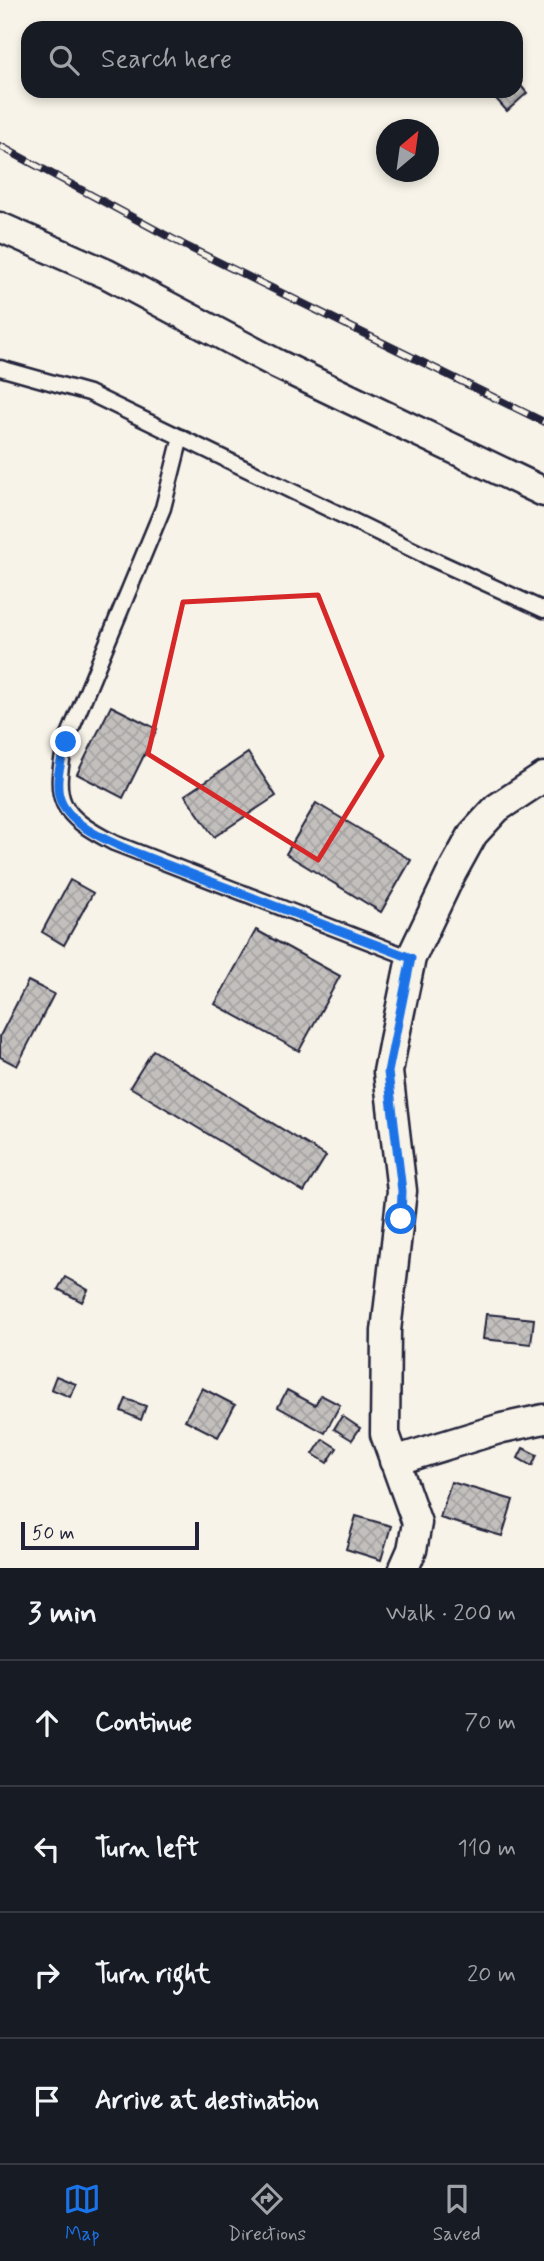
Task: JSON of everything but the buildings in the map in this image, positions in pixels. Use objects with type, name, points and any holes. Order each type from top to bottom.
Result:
[{"type":"street","points":[[0,227],[107,274],[277,364],[544,492]]},
{"type":"street","points":[[404,1568],[412,1550],[417,1523],[385,1434],[386,1331],[402,1191],[388,1072],[411,958],[473,834],[497,808],[544,777]]},
{"type":"street","points":[[394,1461],[502,1428],[544,1419]]},
{"type":"lane","points":[[0,368],[89,393],[544,610]]},
{"type":"lane","points":[[181,437],[163,508],[66,742],[58,775],[60,797],[72,816],[114,843],[411,958]]},
{"type":"highlighted area","points":[[318,595],[382,756],[318,860],[148,754],[183,602]]},
{"type":"railway","points":[[0,146],[184,245],[544,422]]},
{"type":"route","points":[[66,742],[58,775],[60,797],[72,816],[96,834],[136,853],[179,867],[411,958],[388,1072],[402,1191],[401,1219]]}]
